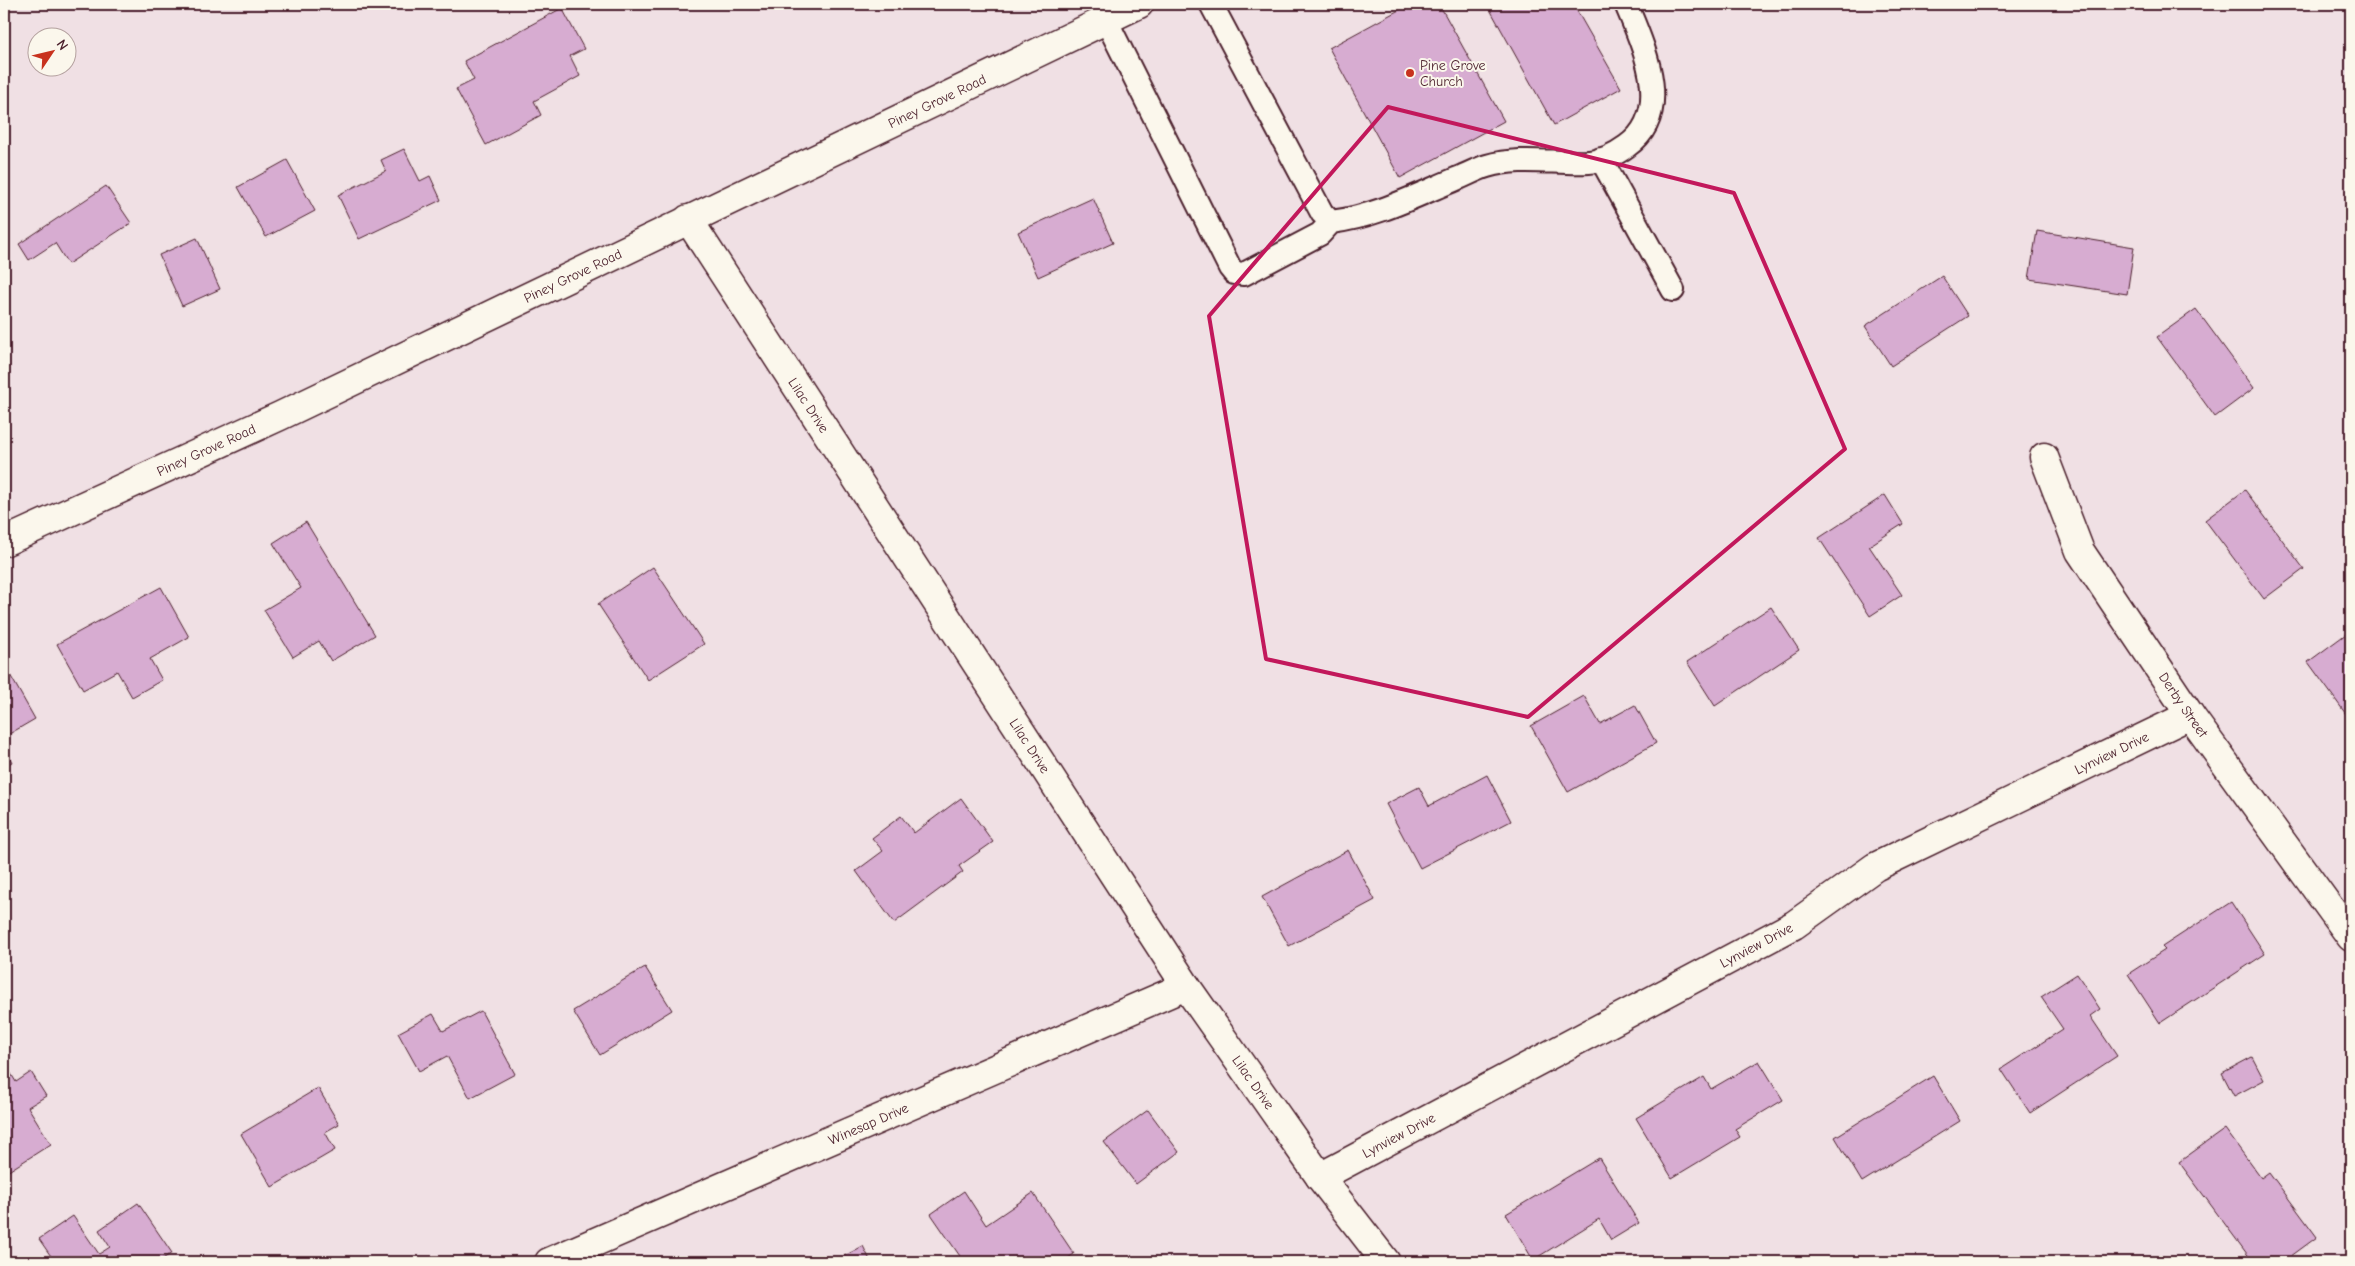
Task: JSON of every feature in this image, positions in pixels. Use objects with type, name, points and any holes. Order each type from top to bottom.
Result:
[{"type":"street","name":"Piney Grove Road","points":[[4,542],[280,416],[1139,4]]},
{"type":"street","name":"Lilac Drive","points":[[688,219],[1186,986],[1320,1177],[1386,1262]]},
{"type":"street","name":"Derby Street","points":[[2044,457],[2080,551],[2190,714],[2351,937]]},
{"type":"street","name":"Lynview Drive","points":[[1320,1177],[1794,925],[1874,867],[2190,714]]},
{"type":"street","name":"Winesap Drive","points":[[549,1262],[1186,986]]},
{"type":"lane","points":[[1211,4],[1322,213],[1331,222]]},
{"type":"lane","points":[[1106,20],[1230,268],[1234,273],[1244,274],[1320,234],[1331,222],[1363,216],[1487,166],[1513,162],[1591,162],[1614,155],[1637,139],[1650,115],[1654,88],[1645,52],[1626,4]]},
{"type":"lane","points":[[1600,159],[1673,290]]},
{"type":"highlighted area","points":[[1388,107],[1734,193],[1845,449],[1528,717],[1266,659],[1209,316]]},
{"type":"building","points":[[1410,4],[1439,4],[1504,121],[1400,178],[1329,48]]},
{"type":"building","points":[[1487,4],[1573,4],[1621,88],[1554,125]]},
{"type":"building","points":[[562,8],[584,49],[570,56],[580,76],[534,101],[541,115],[486,145],[456,89],[474,80],[464,61]]},
{"type":"building","points":[[404,149],[420,181],[430,176],[441,200],[359,239],[338,195],[386,171],[381,160]]},
{"type":"building","points":[[287,160],[315,211],[266,237],[238,187]]},
{"type":"building","points":[[106,186],[131,223],[68,264],[55,243],[29,260],[19,244]]},
{"type":"building","points":[[1093,198],[1113,243],[1038,277],[1018,232]]},
{"type":"building","points":[[2037,231],[2134,247],[2127,294],[2029,279]]},
{"type":"building","points":[[197,238],[220,289],[182,306],[159,255]]},
{"type":"building","points":[[1942,276],[1968,316],[1891,366],[1865,326]]},
{"type":"building","points":[[2196,309],[2254,388],[2215,417],[2157,337]]},
{"type":"building","points":[[2245,490],[2304,569],[2264,599],[2205,520]]},
{"type":"building","points":[[1885,495],[1903,524],[1869,546],[1902,595],[1870,616],[1819,538]]},
{"type":"building","points":[[306,522],[375,635],[331,661],[319,641],[293,657],[264,610],[301,588],[273,543]]},
{"type":"building","points":[[653,567],[704,644],[648,680],[598,604]]},
{"type":"building","points":[[161,587],[189,637],[150,659],[162,680],[132,697],[117,671],[83,690],[57,644]]},
{"type":"building","points":[[1771,607],[1799,650],[1715,706],[1687,662]]},
{"type":"building","points":[[2346,634],[2351,641],[2351,721],[2308,662]]},
{"type":"building","points":[[9,673],[35,719],[4,737],[4,677]]},
{"type":"building","points":[[1584,696],[1600,724],[1635,705],[1656,743],[1568,792],[1531,726]]},
{"type":"building","points":[[4,747],[12,762],[4,766]]},
{"type":"building","points":[[1487,775],[1511,821],[1420,868],[1386,804],[1419,787],[1429,806]]},
{"type":"building","points":[[961,798],[993,842],[959,866],[963,872],[894,923],[856,871],[883,851],[872,838],[901,816],[914,833]]},
{"type":"building","points":[[1348,850],[1375,900],[1289,946],[1262,897]]},
{"type":"building","points":[[2231,902],[2265,954],[2160,1023],[2128,974],[2165,950],[2162,947]]},
{"type":"building","points":[[645,967],[672,1010],[600,1055],[573,1011]]},
{"type":"building","points":[[2077,974],[2100,1009],[2090,1016],[2117,1056],[2030,1113],[2001,1069],[2063,1029],[2041,997]]},
{"type":"building","points":[[481,1011],[515,1074],[470,1098],[447,1056],[419,1071],[398,1033],[433,1014],[443,1031]]},
{"type":"building","points":[[2252,1057],[2264,1080],[2234,1096],[2222,1073]]},
{"type":"building","points":[[1759,1061],[1783,1100],[1735,1129],[1740,1137],[1672,1178],[1636,1118],[1704,1077],[1711,1089]]},
{"type":"building","points":[[4,1062],[16,1082],[31,1072],[46,1096],[28,1107],[51,1144],[7,1172],[4,1167]]},
{"type":"building","points":[[1933,1076],[1960,1121],[1862,1182],[1835,1137]]},
{"type":"building","points":[[318,1088],[339,1124],[325,1132],[335,1150],[272,1187],[241,1134]]},
{"type":"building","points":[[1148,1110],[1179,1152],[1136,1184],[1104,1142]]},
{"type":"building","points":[[2225,1129],[2261,1178],[2269,1172],[2317,1237],[2283,1262],[2253,1262],[2179,1162]]},
{"type":"building","points":[[1599,1158],[1639,1223],[1611,1240],[1599,1219],[1533,1260],[1506,1214]]},
{"type":"building","points":[[964,1191],[986,1225],[1033,1193],[1074,1254],[1062,1262],[964,1262],[931,1214]]},
{"type":"building","points":[[138,1203],[172,1253],[158,1262],[55,1262],[39,1239],[73,1216],[99,1254],[110,1247],[99,1230]]},
{"type":"building","points":[[863,1246],[871,1262],[833,1262]]},
{"type":"place","name":"Pine Grove Church","points":[[1410,73]]}]
